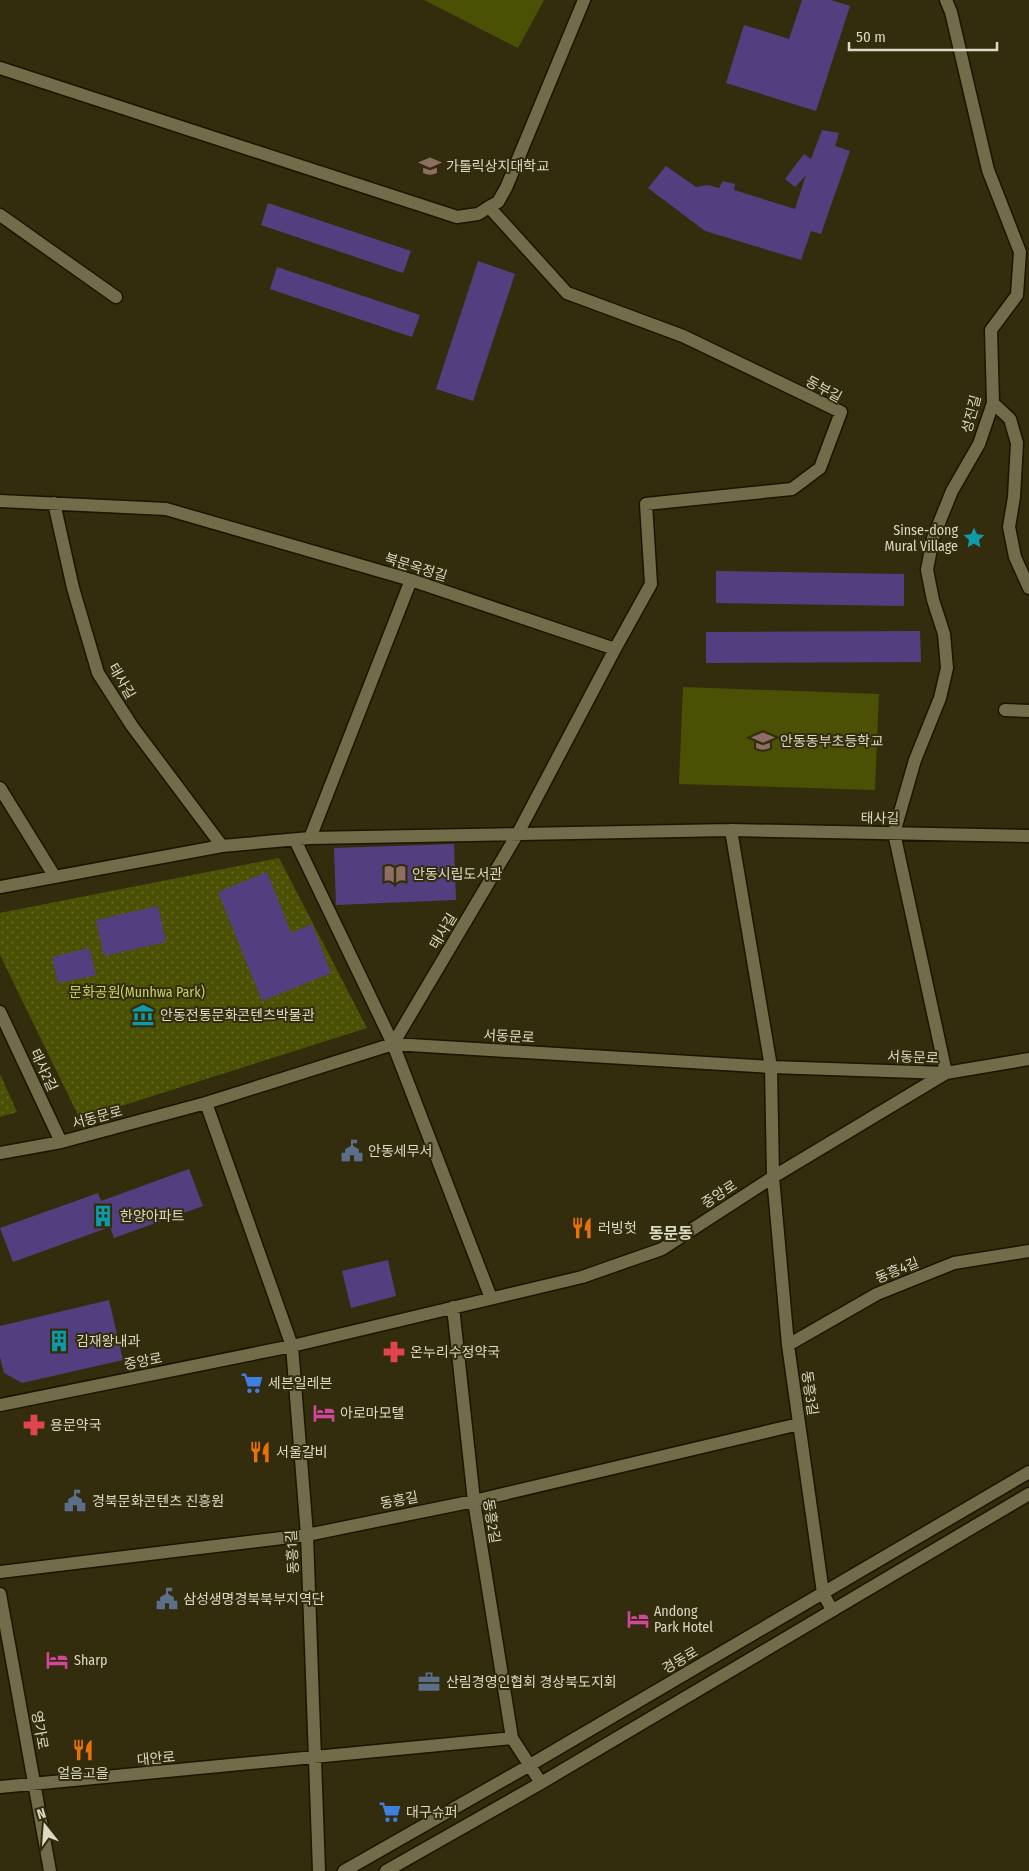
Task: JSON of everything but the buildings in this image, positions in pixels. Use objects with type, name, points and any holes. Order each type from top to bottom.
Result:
[{"type":"street","points":[[0,68],[457,217],[478,214],[498,202],[506,188],[584,0]]},
{"type":"street","name":"성진길","points":[[894,833],[915,760],[940,698],[947,668],[944,634],[932,600],[927,570],[933,538],[952,491],[979,444],[993,403],[992,330],[1017,295],[1020,252],[988,170],[952,12],[946,0]]},
{"type":"street","name":"동부길","points":[[489,207],[567,294],[683,336],[841,412],[820,468],[792,489],[646,504],[651,584],[615,649]]},
{"type":"street","points":[[0,215],[116,297]]},
{"type":"street","points":[[993,403],[1010,420],[1017,443],[1014,497],[1009,528],[1015,557],[1029,588]]},
{"type":"street","name":"북문옥정길","points":[[0,501],[166,509],[412,580],[615,649]]},
{"type":"street","name":"태사길","points":[[54,504],[73,588],[98,673],[132,726],[222,846]]},
{"type":"street","points":[[310,838],[412,580]]},
{"type":"street","points":[[518,833],[615,649]]},
{"type":"street","points":[[1005,710],[1029,711]]},
{"type":"street","points":[[0,788],[55,877]]},
{"type":"street","points":[[731,830],[771,1067]]},
{"type":"street","name":"태사길","points":[[0,887],[222,846],[310,838],[731,830],[1029,836]]},
{"type":"street","name":"태사길","points":[[393,1044],[518,833]]},
{"type":"street","points":[[894,833],[946,1073]]},
{"type":"street","points":[[295,840],[393,1044],[491,1298]]},
{"type":"street","name":"태사2길","points":[[0,1012],[61,1142]]},
{"type":"street","name":"서동문로","points":[[0,1153],[61,1142],[206,1102],[393,1044],[771,1067],[946,1073],[1029,1059]]},
{"type":"street","name":"동흥3길","points":[[771,1067],[773,1177],[788,1345],[823,1593],[832,1610]]},
{"type":"street","name":"중앙로","points":[[0,1405],[292,1346],[582,1277],[662,1249],[773,1177],[946,1073]]},
{"type":"street","points":[[206,1102],[292,1346]]},
{"type":"street","name":"동흥4길","points":[[788,1345],[877,1294],[954,1263],[1029,1251]]},
{"type":"street","name":"동흥2길","points":[[453,1307],[474,1501],[512,1738]]},
{"type":"street","name":"동흥1길","points":[[292,1346],[307,1535],[315,1758]]},
{"type":"street","name":"동흥길","points":[[0,1572],[307,1535],[474,1501],[799,1424]]},
{"type":"street","name":"경동로","points":[[344,1871],[530,1765],[1029,1472]]},
{"type":"street","points":[[386,1871],[541,1783],[1029,1494]]},
{"type":"street","name":"영가로","points":[[0,1594],[50,1871]]},
{"type":"street","points":[[512,1738],[541,1783]]},
{"type":"street","name":"대안로","points":[[0,1787],[512,1738]]},
{"type":"street","points":[[315,1758],[319,1871]]},
{"type":"green space","points":[[424,0],[544,0],[518,48]]},
{"type":"green space","points":[[683,687],[879,694],[875,790],[679,784]]},
{"type":"green space","name":"문화공원(Munhwa Park)","points":[[279,858],[367,1028],[80,1119],[0,955],[0,913]]},
{"type":"green space","points":[[0,1074],[17,1112],[0,1117]]},
{"type":"place","name":"가톨릭상지대학교","points":[[430,166]]},
{"type":"place","name":"Sinse-dong Mural Village","points":[[974,538]]},
{"type":"place","name":"안동동부초등학교","points":[[763,741]]},
{"type":"place","name":"안동시립도서관","points":[[395,874]]},
{"type":"place","name":"안동전통문화콘텐츠박물관","points":[[143,1015]]},
{"type":"place","name":"안동세무서","points":[[352,1151]]},
{"type":"place","name":"한양아파트","points":[[103,1216]]},
{"type":"place","name":"러빙헛","points":[[582,1228]]},
{"type":"place","name":"김재왕내과","points":[[59,1341]]},
{"type":"place","name":"온누리수정약국","points":[[394,1352]]},
{"type":"place","name":"세븐일레븐","points":[[252,1383]]},
{"type":"place","name":"아로마모텔","points":[[324,1413]]},
{"type":"place","name":"용문약국","points":[[34,1425]]},
{"type":"place","name":"서울갈비","points":[[260,1452]]},
{"type":"place","name":"경북문화콘텐츠 진흥원","points":[[75,1501]]},
{"type":"place","name":"삼성생명경북북부지역단","points":[[167,1599]]},
{"type":"place","name":"Andong Park Hotel","points":[[638,1619]]},
{"type":"place","name":"Sharp","points":[[57,1660]]},
{"type":"place","name":"산림경영인협회 경상북도지회","points":[[429,1682]]},
{"type":"place","name":"얼음고을","points":[[83,1750]]},
{"type":"place","name":"대구슈퍼","points":[[390,1812]]},
{"type":"district","name":"동문동","points":[[671,1233]]}]
